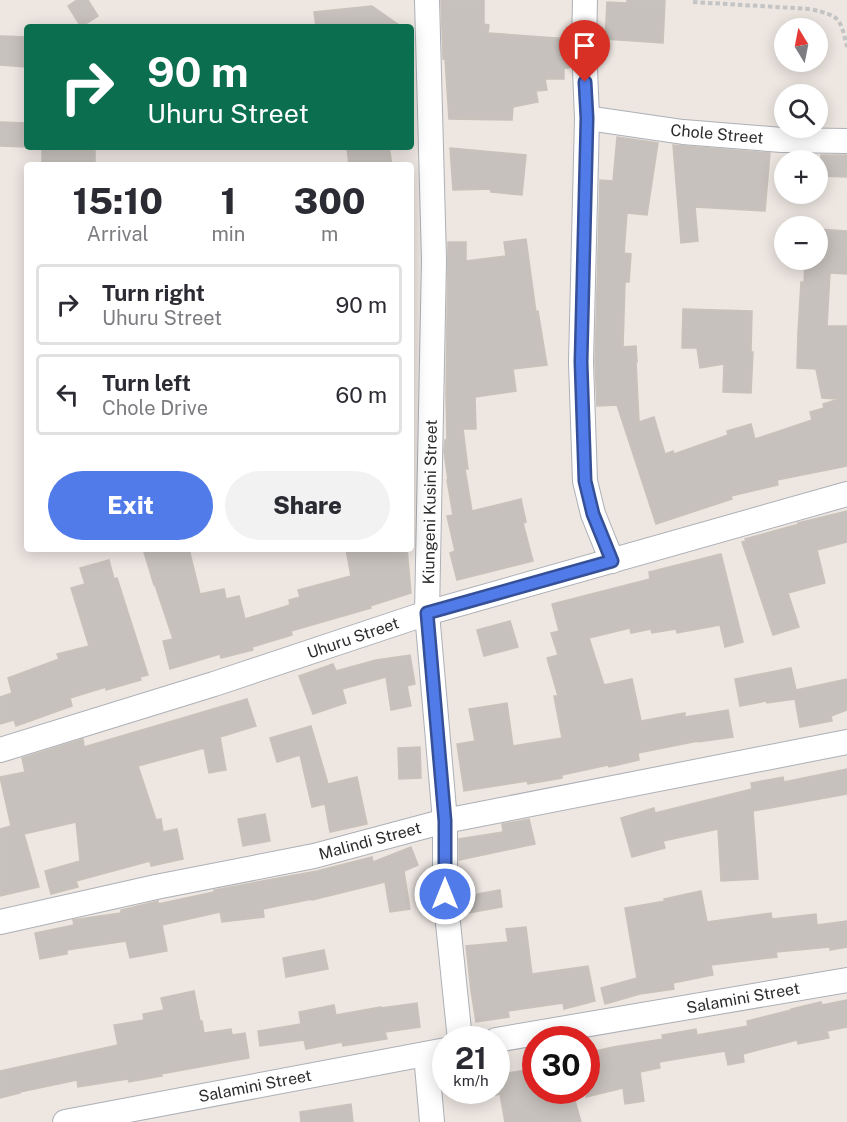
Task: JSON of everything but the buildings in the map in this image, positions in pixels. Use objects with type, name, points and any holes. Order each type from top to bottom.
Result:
[{"type":"street","name":"Kiungeni Kusini Street","points":[[427,0],[434,260],[427,613],[445,821],[445,894],[459,1026]]},
{"type":"street","points":[[585,0],[587,118],[581,362],[585,481],[593,514],[612,561]]},
{"type":"street","name":"Chole Street","points":[[587,118],[683,132],[782,140],[847,141]]},
{"type":"street","name":"Uhuru Street","points":[[0,750],[214,684],[427,613],[847,494]]},
{"type":"street","name":"Malindi Street","points":[[0,922],[156,887],[314,856],[445,821],[847,742]]},
{"type":"street","name":"Salamini Street","points":[[510,1038],[847,980]]},
{"type":"street","name":"Salamini Street","points":[[65,1122],[432,1053]]},
{"type":"street","points":[[432,1122],[433,1104]]},
{"type":"path","points":[[693,2],[810,9],[825,13],[836,17],[842,25],[847,47]]},
{"type":"route","points":[[445,894],[445,821],[427,613],[612,561],[593,514],[585,481],[582,430],[581,362],[587,118],[585,82]]}]
